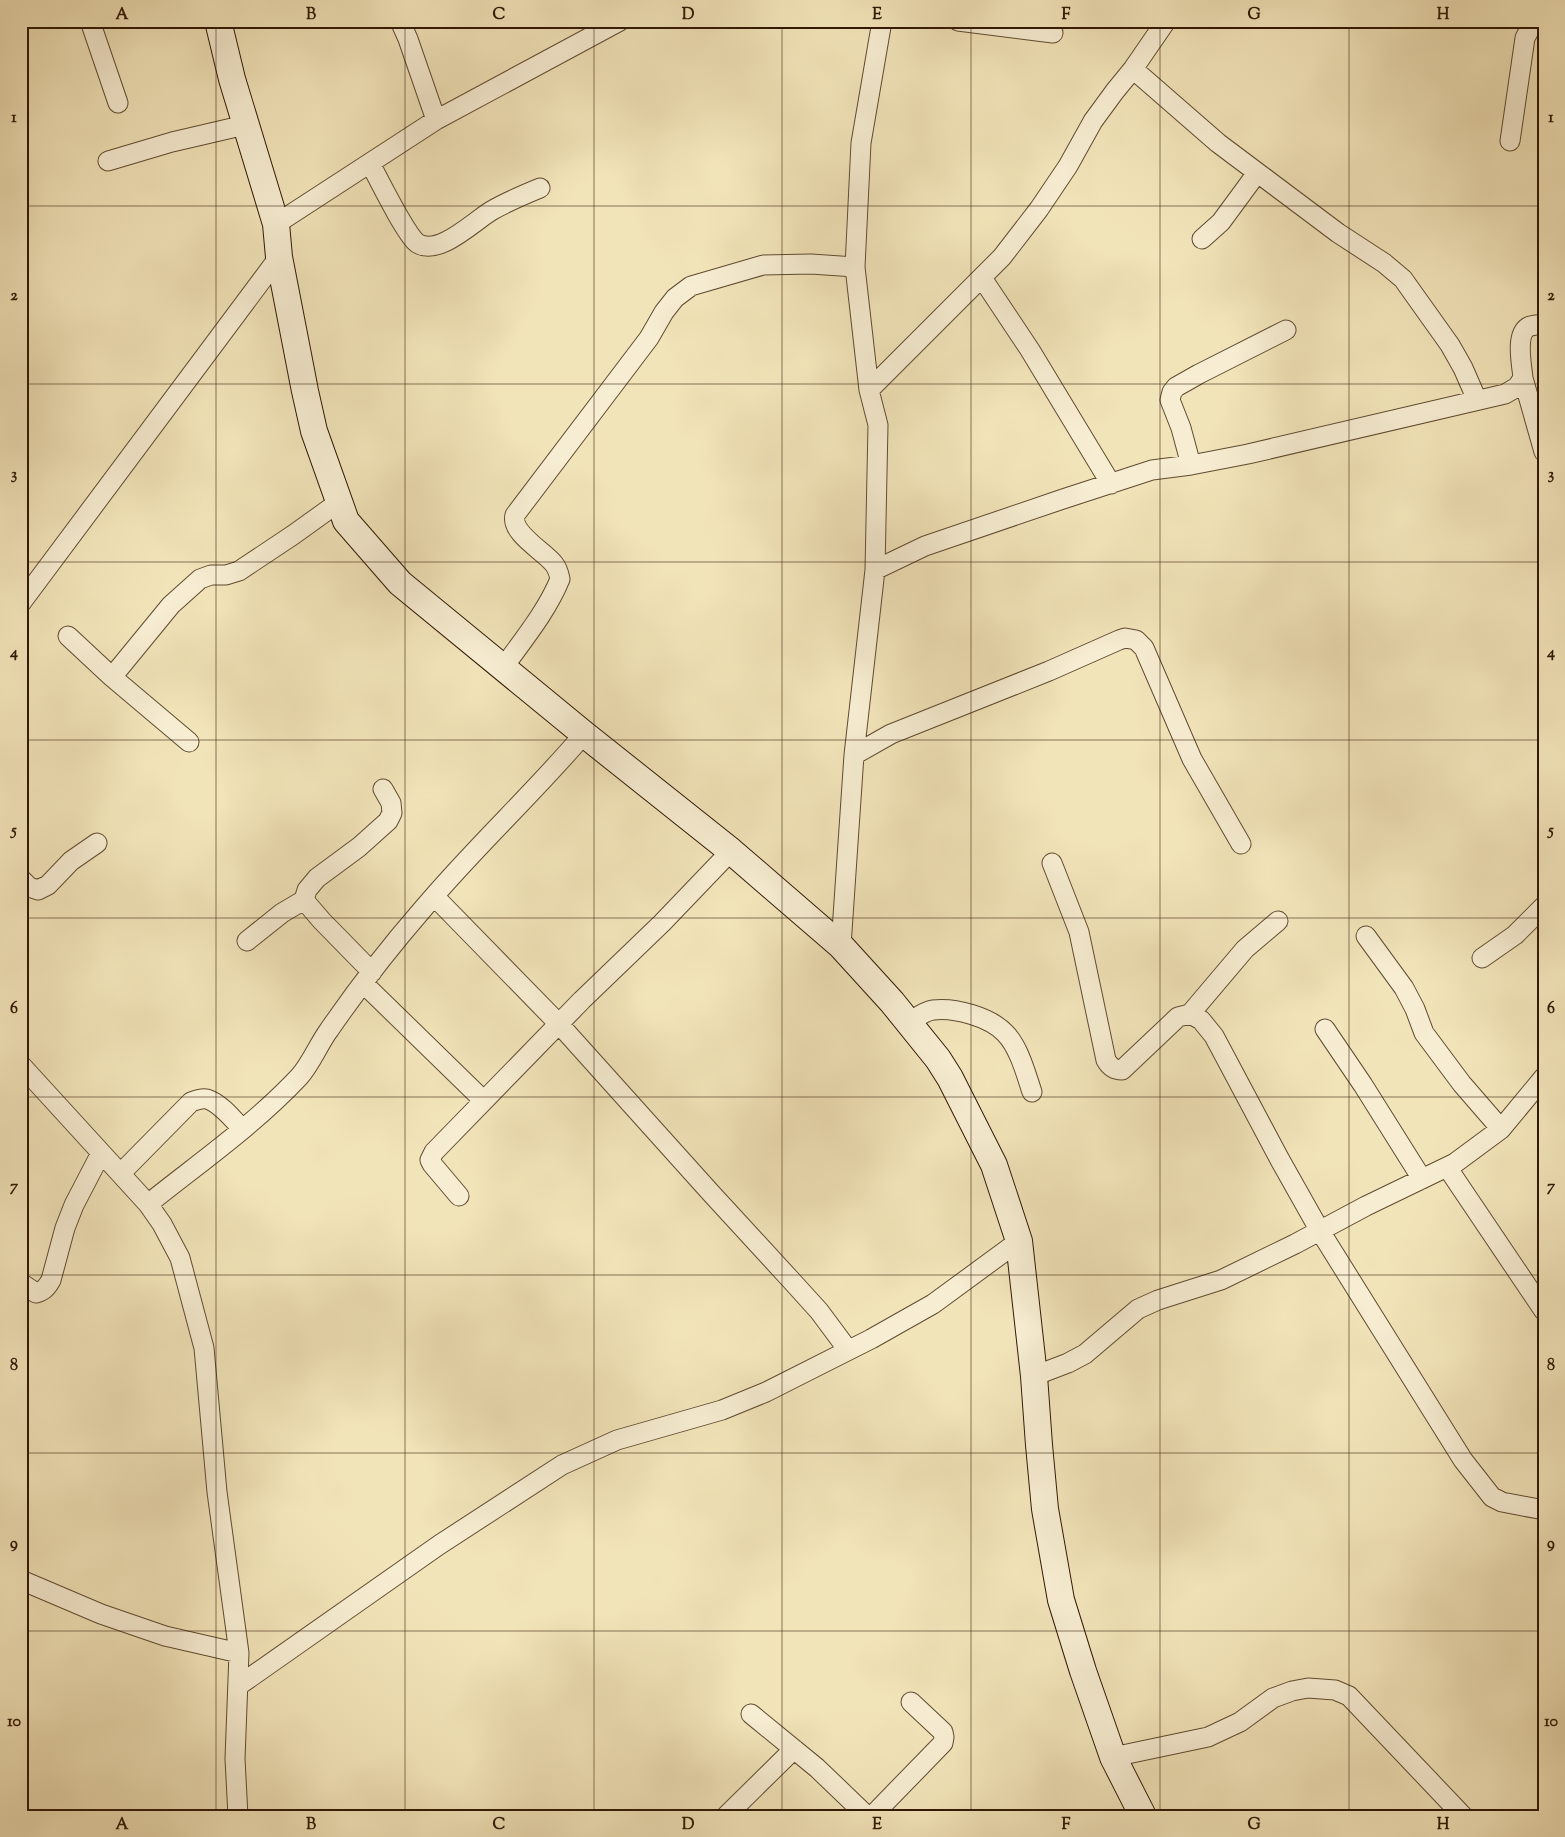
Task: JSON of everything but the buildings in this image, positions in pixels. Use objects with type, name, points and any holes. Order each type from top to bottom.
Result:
[{"type":"main road","points":[[218,21],[245,125],[276,224],[279,257],[312,423],[346,521],[400,583],[730,851],[841,946],[909,1022],[938,1059],[950,1078],[990,1156],[1019,1241],[1046,1509],[1061,1600],[1113,1757],[1143,1816]]},
{"type":"street","points":[[90,21],[118,103]]},
{"type":"street","points":[[400,21],[436,120]]},
{"type":"street","points":[[276,224],[436,120],[620,21]]},
{"type":"street","points":[[841,946],[854,755],[875,570],[878,425],[869,390],[855,267],[861,143],[882,21]]},
{"type":"street","points":[[958,21],[1053,34]]},
{"type":"street","points":[[869,390],[1002,257],[1040,210],[1093,122],[1166,21]]},
{"type":"street","points":[[1510,141],[1525,38],[1534,21]]},
{"type":"street","points":[[1133,68],[1218,143],[1338,233],[1384,263],[1403,279],[1450,345],[1463,368],[1477,400]]},
{"type":"street","points":[[108,161],[172,142],[245,125]]},
{"type":"street","points":[[370,163],[415,242],[425,247],[450,239],[491,211],[540,188]]},
{"type":"street","points":[[1202,239],[1221,222],[1257,173]]},
{"type":"street","points":[[21,603],[279,257]]},
{"type":"street","points":[[503,668],[542,611],[560,579],[554,564],[517,530],[514,522],[515,516],[649,338],[664,312],[675,298],[691,286],[763,265],[811,264],[855,267]]},
{"type":"street","points":[[982,278],[1030,350],[1111,484]]},
{"type":"street","points":[[1544,324],[1528,327],[1522,334],[1520,350],[1523,378],[1544,452]]},
{"type":"street","points":[[1191,465],[1181,428],[1170,400],[1172,392],[1176,387],[1199,374],[1286,330]]},
{"type":"street","points":[[875,570],[925,546],[1152,470],[1248,454],[1505,394],[1517,387],[1523,378]]},
{"type":"street","points":[[112,677],[171,605],[200,579],[239,571],[339,502]]},
{"type":"street","points":[[68,636],[112,677],[189,742]]},
{"type":"street","points":[[854,755],[891,734],[1049,671],[1092,651],[1125,638],[1136,640],[1144,648],[1192,758],[1241,844]]},
{"type":"street","points":[[148,1204],[242,1128],[299,1077],[309,1063],[319,1043],[367,978],[434,896],[584,734]]},
{"type":"street","points":[[247,940],[282,913],[304,900],[307,890],[317,878],[359,847],[388,821],[392,813],[391,803],[383,789]]},
{"type":"street","points":[[21,879],[30,887],[38,890],[48,885],[72,860],[97,843]]},
{"type":"street","points":[[459,1196],[432,1164],[431,1156],[483,1100],[662,923],[730,851]]},
{"type":"street","points":[[1052,863],[1079,932],[1089,972],[1106,1060],[1116,1070],[1122,1070],[1178,1017],[1190,1014],[1245,948],[1278,921]]},
{"type":"street","points":[[434,896],[559,1024],[790,1279],[848,1350]]},
{"type":"street","points":[[304,900],[367,978],[483,1100]]},
{"type":"street","points":[[1482,958],[1515,935],[1544,906]]},
{"type":"street","points":[[1366,936],[1404,988],[1415,1009],[1424,1033],[1462,1084],[1501,1129]]},
{"type":"street","points":[[909,1022],[931,1010],[946,1009],[986,1020],[1005,1033],[1019,1056],[1032,1092]]},
{"type":"street","points":[[1190,1014],[1201,1020],[1214,1036],[1320,1231],[1469,1468],[1492,1497],[1502,1502],[1544,1510]]},
{"type":"street","points":[[1325,1029],[1363,1085],[1422,1179]]},
{"type":"street","points":[[21,1065],[148,1204],[162,1224],[180,1258],[204,1348],[217,1492],[239,1653],[235,1759],[238,1816]]},
{"type":"street","points":[[1034,1376],[1068,1363],[1084,1354],[1138,1309],[1158,1300],[1221,1280],[1447,1167],[1501,1129],[1544,1078]]},
{"type":"street","points":[[121,1173],[191,1102],[201,1099],[208,1100],[220,1107],[242,1128]]},
{"type":"street","points":[[21,1283],[36,1293],[42,1292],[47,1287],[51,1280],[74,1205],[101,1153]]},
{"type":"street","points":[[1447,1167],[1542,1309]]},
{"type":"street","points":[[238,1686],[439,1545],[562,1465],[617,1440],[722,1410],[766,1392],[933,1304],[1019,1241]]},
{"type":"street","points":[[21,1580],[101,1614],[165,1636],[239,1653]]},
{"type":"street","points":[[1113,1757],[1208,1736],[1240,1722],[1273,1698],[1292,1691],[1308,1688],[1336,1690],[1349,1696],[1463,1816]]},
{"type":"street","points":[[872,1816],[943,1743],[943,1732],[911,1702]]},
{"type":"street","points":[[751,1714],[817,1768],[867,1816]]},
{"type":"street","points":[[726,1816],[794,1749]]}]
